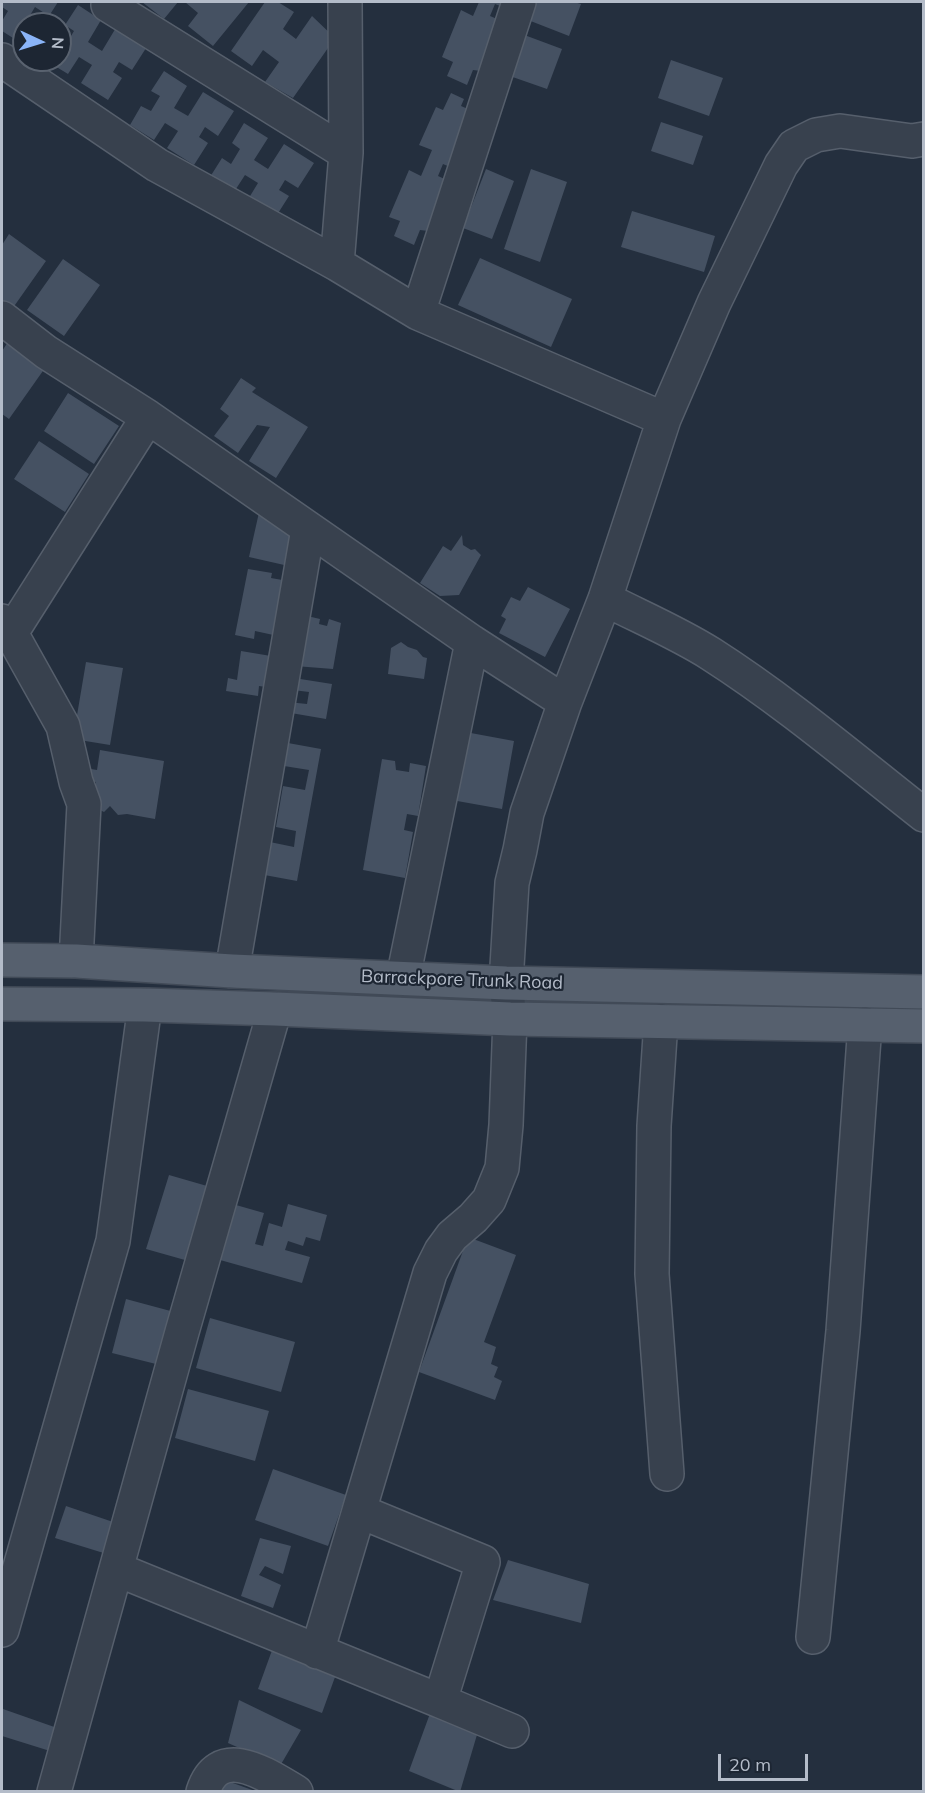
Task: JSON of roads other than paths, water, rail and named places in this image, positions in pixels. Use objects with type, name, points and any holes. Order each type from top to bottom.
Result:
[{"type":"main road","name":"Barrackpore Trunk Road","points":[[2,960],[76,961],[232,971],[506,983],[924,992]]},
{"type":"main road","name":"Barrackpore Trunk Road","points":[[2,1004],[145,1005],[510,1019],[924,1026]]},
{"type":"street","points":[[336,264],[346,153],[345,2]]},
{"type":"street","points":[[418,313],[519,2]]},
{"type":"street","points":[[107,3],[346,153]]},
{"type":"street","points":[[2,60],[157,165],[336,264],[418,313],[664,419]]},
{"type":"street","points":[[317,1652],[430,1273],[452,1236],[489,1200],[502,1168],[510,1019],[506,983],[512,883],[527,813],[565,702],[605,599],[664,419],[719,292],[781,165],[794,146],[816,135],[840,131],[912,141],[924,139]]},
{"type":"street","points":[[2,318],[46,352],[148,417],[472,642],[565,702]]},
{"type":"street","points":[[76,961],[84,804],[76,782],[63,726],[6,627],[148,417]]},
{"type":"street","points":[[232,971],[308,529]]},
{"type":"street","points":[[605,599],[708,653],[740,674],[780,702],[924,815]]},
{"type":"street","points":[[403,978],[472,642]]},
{"type":"street","points":[[2,1630],[112,1241],[145,1005]]},
{"type":"street","points":[[54,1791],[275,1009]]},
{"type":"street","points":[[661,1021],[654,1126],[652,1274],[667,1474]]},
{"type":"street","points":[[813,1637],[843,1331],[865,1024]]},
{"type":"street","points":[[359,1511],[483,1562],[440,1701]]},
{"type":"street","points":[[116,1569],[512,1731]]},
{"type":"street","points":[[203,1791],[207,1779],[218,1768],[237,1765],[255,1768],[296,1791]]}]
